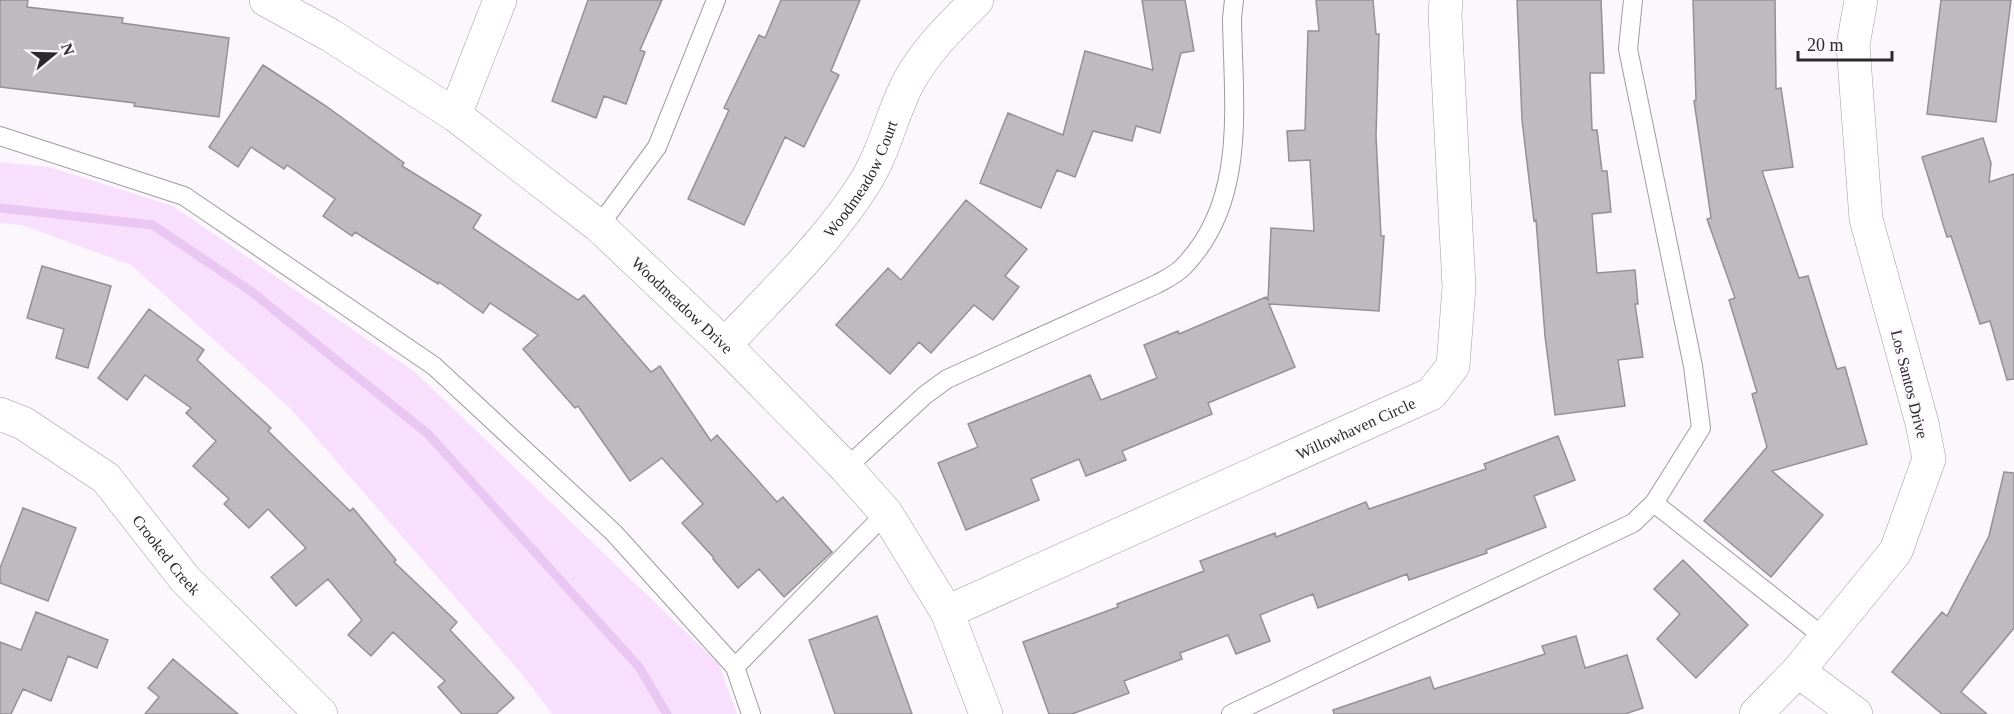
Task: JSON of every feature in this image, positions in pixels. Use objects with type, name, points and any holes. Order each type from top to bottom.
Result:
[{"type":"street","points":[[455,115],[500,0]]},
{"type":"street","name":"Woodmeadow Court","points":[[725,345],[825,238],[848,208],[866,182],[908,84],[930,47],[977,0]]},
{"type":"street","name":"Willowhaven Circle","points":[[947,612],[1431,394],[1453,366],[1459,287],[1446,0]]},
{"type":"street","name":"Los Santos Drive","points":[[1756,714],[1798,671],[1896,551],[1929,459],[1922,423],[1866,219],[1853,45],[1861,0]]},
{"type":"street","name":"Woodmeadow Drive","points":[[271,1],[330,35],[455,115],[599,226],[725,345],[846,468],[886,513],[947,612],[986,714]]},
{"type":"street","name":"Crooked Creek","points":[[0,414],[22,423],[106,478],[185,579],[321,714]]},
{"type":"street","points":[[1798,671],[1856,714]]},
{"type":"lane","points":[[599,226],[657,147],[716,0]]},
{"type":"lane","points":[[846,468],[925,395],[947,379],[1158,284],[1182,268],[1201,246],[1217,218],[1228,185],[1233,133],[1232,18],[1234,0]]},
{"type":"lane","points":[[1232,714],[1633,523],[1654,503],[1701,428],[1693,366],[1628,49],[1633,0]]},
{"type":"lane","points":[[0,136],[184,196],[434,366],[614,533],[735,667],[751,714]]},
{"type":"lane","points":[[1654,503],[1825,638]]},
{"type":"lane","points":[[735,667],[886,513]]},
{"type":"shaded area","points":[[0,162],[49,167],[173,206],[416,373],[719,664],[737,714],[552,714],[522,674],[291,409],[131,265],[22,225],[0,223]]},
{"type":"building","points":[[0,0],[28,0],[27,7],[123,18],[122,23],[229,38],[219,117],[134,106],[135,103],[0,87]]},
{"type":"building","points":[[588,0],[662,0],[640,50],[645,52],[626,104],[604,96],[596,118],[552,101]]},
{"type":"building","points":[[781,0],[860,0],[831,71],[839,75],[804,147],[785,137],[744,225],[688,199],[729,110],[724,108],[759,35],[765,38]]},
{"type":"building","points":[[1142,0],[1185,0],[1194,51],[1181,53],[1160,133],[1136,126],[1132,141],[1093,131],[1075,177],[1057,170],[1041,208],[980,183],[1008,113],[1063,135],[1085,51],[1153,70]]},
{"type":"building","points":[[1316,0],[1373,0],[1376,34],[1379,34],[1376,136],[1381,236],[1384,236],[1379,311],[1269,304],[1295,367],[1208,403],[1212,414],[1122,451],[1126,460],[1086,476],[1079,459],[1031,479],[1039,500],[966,530],[938,463],[978,447],[968,424],[1090,375],[1101,400],[1157,378],[1144,345],[1178,331],[1179,334],[1266,297],[1268,301],[1271,228],[1314,231],[1310,160],[1289,161],[1287,131],[1305,130],[1308,31],[1319,31]]},
{"type":"building","points":[[1517,0],[1601,0],[1604,73],[1590,73],[1592,130],[1597,130],[1602,171],[1607,171],[1611,212],[1592,214],[1597,273],[1635,270],[1638,304],[1635,304],[1643,357],[1618,360],[1625,406],[1555,415],[1545,336],[1536,220],[1534,221],[1522,120]]},
{"type":"building","points":[[1693,0],[1775,0],[1776,89],[1781,88],[1793,167],[1762,171],[1799,278],[1808,276],[1837,369],[1845,367],[1867,444],[1772,471],[1823,515],[1771,577],[1704,521],[1767,447],[1752,394],[1757,392],[1729,300],[1735,298],[1707,219],[1711,218],[1694,101],[1696,100]]},
{"type":"building","points":[[1941,0],[2011,0],[1996,122],[1927,114]]},
{"type":"building","points":[[263,65],[326,106],[404,163],[402,166],[481,215],[473,228],[578,300],[584,295],[651,372],[660,366],[711,441],[717,435],[777,502],[783,497],[832,552],[784,597],[759,569],[738,588],[682,523],[703,504],[662,458],[630,481],[578,406],[575,408],[523,349],[538,335],[490,303],[483,313],[439,282],[438,284],[355,232],[352,236],[323,216],[335,199],[287,165],[284,169],[251,147],[238,167],[209,147]]},
{"type":"building","points":[[1983,138],[1991,163],[1989,182],[2014,174],[2014,379],[2007,380],[1990,321],[1980,324],[1951,236],[1947,237],[1922,157]]},
{"type":"building","points":[[966,200],[1027,249],[1005,276],[1019,287],[993,320],[974,305],[931,353],[919,342],[890,374],[836,325],[888,268],[901,280]]},
{"type":"building","points":[[42,266],[111,286],[88,368],[56,358],[64,329],[27,318]]},
{"type":"building","points":[[149,309],[204,350],[197,360],[271,428],[268,431],[350,511],[353,508],[396,560],[394,562],[457,622],[450,630],[514,698],[496,714],[462,714],[438,687],[445,681],[393,632],[371,656],[348,635],[362,620],[328,579],[296,606],[271,577],[306,548],[268,509],[249,528],[224,504],[229,499],[193,466],[216,441],[186,413],[191,408],[145,375],[127,400],[98,378]]},
{"type":"building","points":[[1558,436],[1575,480],[1534,496],[1546,527],[1486,550],[1487,553],[1409,580],[1407,574],[1318,608],[1313,594],[1260,615],[1270,641],[1236,654],[1228,635],[1180,653],[1182,659],[1124,681],[1129,693],[1072,714],[1049,714],[1023,642],[1118,607],[1117,604],[1204,571],[1200,561],[1275,533],[1276,537],[1366,502],[1369,509],[1486,469],[1484,464]]},
{"type":"building","points":[[2004,472],[2014,473],[2014,628],[1961,692],[1987,714],[1942,714],[1892,672],[1942,612],[1947,616],[1989,536]]},
{"type":"building","points":[[23,508],[76,528],[48,601],[0,583],[0,568]]},
{"type":"building","points":[[1683,560],[1748,625],[1696,678],[1657,639],[1680,614],[1654,589]]},
{"type":"building","points":[[36,612],[108,640],[97,668],[68,656],[51,701],[23,689],[11,714],[0,714],[0,642],[21,650]]},
{"type":"building","points":[[877,616],[912,714],[835,714],[809,640]]},
{"type":"building","points":[[1576,636],[1585,668],[1627,655],[1643,708],[1625,714],[1334,714],[1333,710],[1430,677],[1434,689],[1545,654],[1542,646]]},
{"type":"building","points":[[173,659],[238,714],[145,714],[159,697],[148,688]]},
{"type":"waterway","points":[[0,208],[153,225],[252,292],[428,434],[639,667],[667,714]]}]
